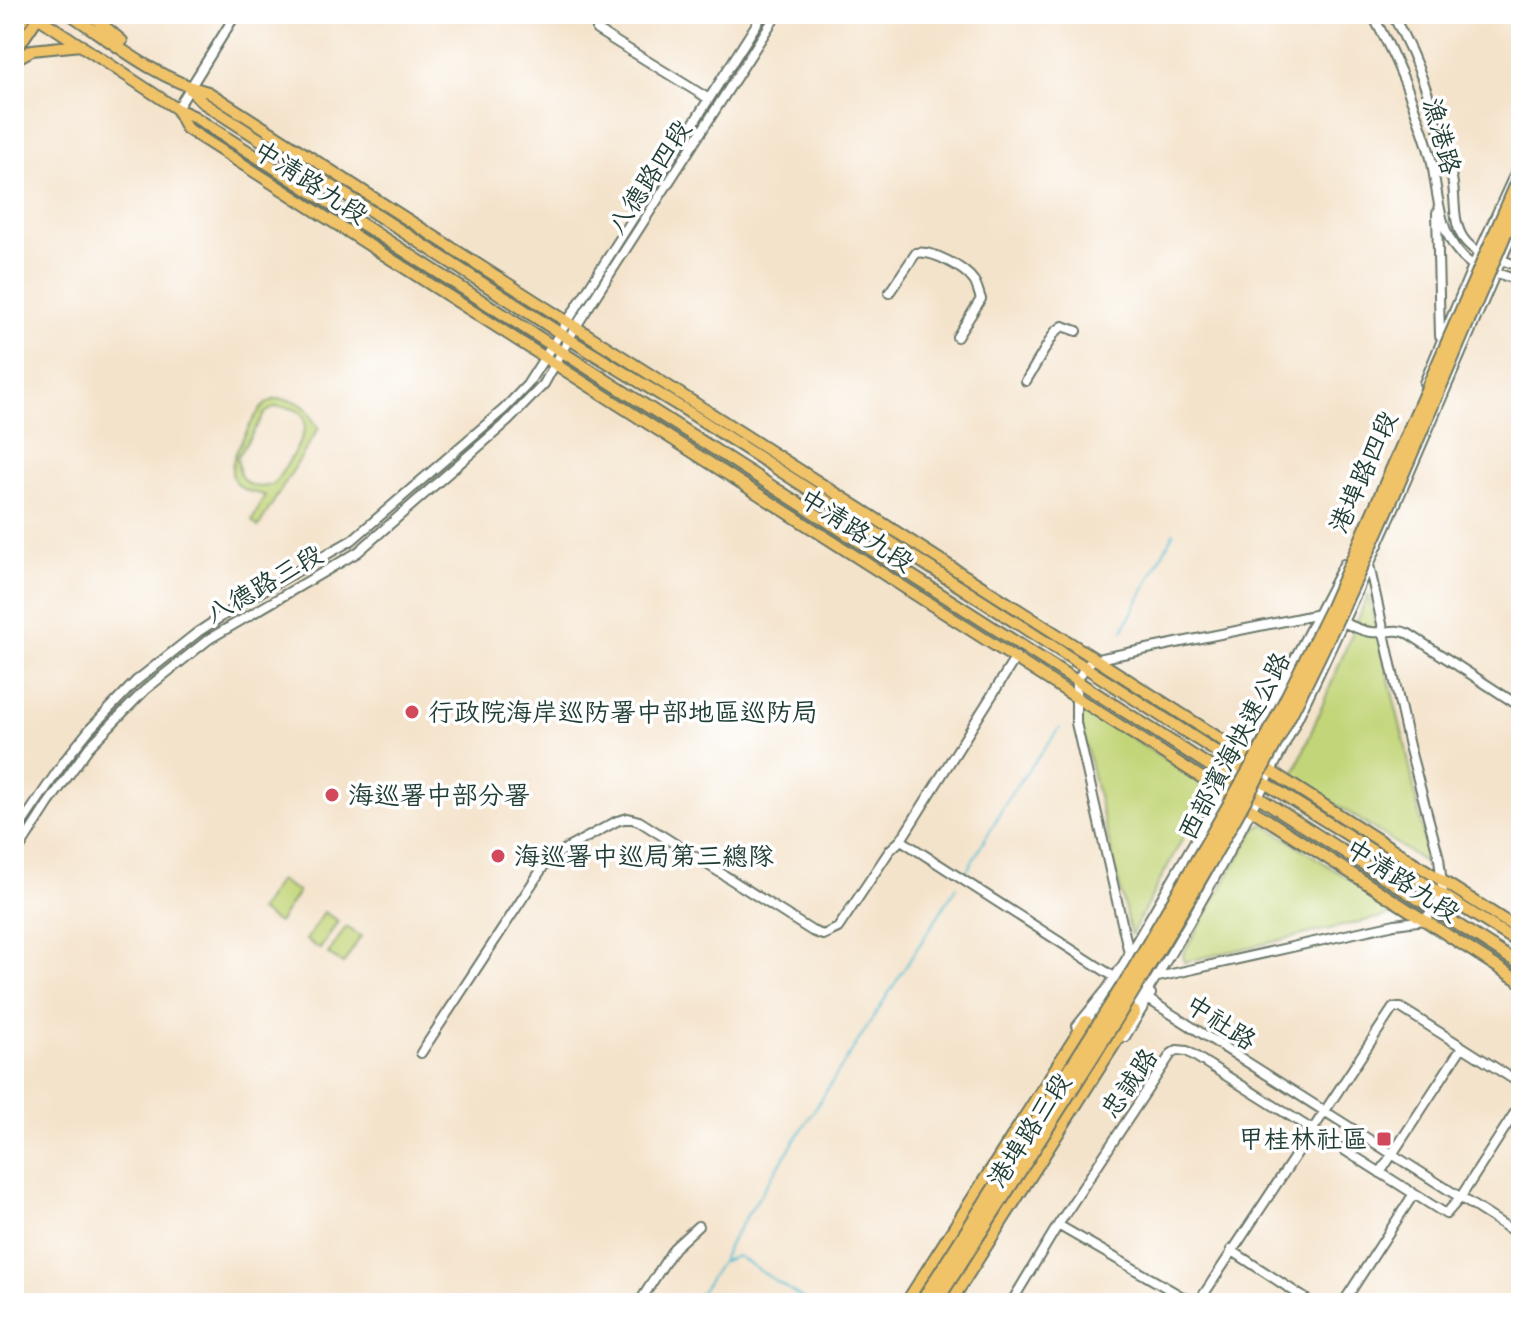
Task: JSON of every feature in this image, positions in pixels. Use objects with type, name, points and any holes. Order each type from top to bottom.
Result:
[{"type":"highway","name":"西部濱海快速公路","points":[[921,1303],[1134,969],[1260,752],[1332,607],[1521,175]]},
{"type":"highway","name":"西部濱海快速公路","points":[[935,1303],[1144,975],[1266,760],[1342,611],[1521,196]]},
{"type":"highway","points":[[949,1303],[1134,1012]]},
{"type":"highway","points":[[907,1303],[1086,1022]]},
{"type":"main road","points":[[14,33],[26,14]]},
{"type":"main road","name":"中清路九段","points":[[70,14],[140,60],[189,87],[208,92],[571,324],[1521,944]]},
{"type":"main road","points":[[90,14],[140,60]]},
{"type":"main road","points":[[14,53],[37,15]]},
{"type":"main road","name":"中清路九段","points":[[37,15],[177,109],[193,116],[1076,683],[1227,786]]},
{"type":"main road","points":[[14,60],[32,50],[81,45]]},
{"type":"main road","name":"中清路九段","points":[[189,87],[202,102],[564,336],[1089,663]]},
{"type":"main road","name":"中清路九段","points":[[177,109],[186,128],[1076,697],[1433,909],[1521,965]]},
{"type":"main road","name":"中清路九段","points":[[1267,778],[1443,881],[1521,931]]},
{"type":"main road","name":"中清路九段","points":[[1255,803],[1521,982]]},
{"type":"street","points":[[177,109],[236,14]]},
{"type":"street","name":"八德路四段","points":[[550,361],[651,189],[763,14]]},
{"type":"street","name":"八德路四段","points":[[571,324],[661,196],[777,14]]},
{"type":"street","name":"漁港路","points":[[1372,14],[1408,88],[1433,167],[1437,205],[1455,251],[1473,266]]},
{"type":"street","name":"漁港路","points":[[1392,14],[1412,48],[1430,96],[1453,183],[1457,222],[1463,238],[1479,254]]},
{"type":"street","points":[[597,30],[709,99]]},
{"type":"street","name":"港埠路四段","points":[[1227,786],[1321,612],[1392,459],[1440,341],[1521,160]]},
{"type":"street","points":[[651,189],[661,196]]},
{"type":"street","points":[[1437,205],[1440,341]]},
{"type":"street","name":"港埠路四段","points":[[1267,778],[1344,622],[1432,426],[1521,215]]},
{"type":"street","points":[[889,293],[916,253],[926,251],[950,262],[974,281],[981,299],[957,337]]},
{"type":"street","points":[[1479,254],[1521,267]]},
{"type":"street","points":[[1473,266],[1521,281]]},
{"type":"street","points":[[1026,381],[1055,332],[1063,326],[1077,331]]},
{"type":"street","name":"八德路三段","points":[[14,835],[37,798],[90,729],[136,681],[170,653],[250,598],[352,540],[504,409],[550,361]]},
{"type":"street","name":"八德路三段","points":[[14,857],[89,747],[166,671],[209,639],[358,552],[508,421],[544,384],[550,361]]},
{"type":"street","points":[[352,540],[358,552]]},
{"type":"street","points":[[1156,979],[1395,924],[1425,920],[1443,894],[1439,858],[1409,746],[1369,565]]},
{"type":"street","points":[[1129,954],[1076,723],[1076,683],[1089,663],[1321,612],[1368,632],[1384,633],[1398,629],[1409,634],[1521,707]]},
{"type":"street","points":[[421,1053],[549,858],[617,821],[628,818],[639,821],[812,931],[823,935],[838,928],[890,850],[901,840],[1016,657]]},
{"type":"street","name":"港埠路三段","points":[[942,1303],[1156,979],[1267,778]]},
{"type":"street","name":"港埠路三段","points":[[1086,1022],[1227,786]]},
{"type":"street","points":[[37,798],[48,804]]},
{"type":"street","name":"中社路","points":[[901,840],[1521,1236]]},
{"type":"street","name":"港埠路三段","points":[[900,1303],[1081,1020],[1107,989]]},
{"type":"street","name":"港埠路三段","points":[[914,1303],[1091,1026],[1107,989]]},
{"type":"street","name":"港埠路三段","points":[[1134,1012],[1144,996]]},
{"type":"street","name":"港埠路三段","points":[[956,1303],[1144,996]]},
{"type":"street","points":[[1058,1225],[1195,1303],[1393,1008],[1401,1008],[1521,1084]]},
{"type":"street","points":[[1380,1173],[1462,1047]]},
{"type":"street","name":"忠誠路","points":[[1011,1303],[1058,1225],[1171,1054],[1177,1050],[1187,1051],[1446,1214],[1460,1198]]},
{"type":"street","points":[[1460,1198],[1521,1103]]},
{"type":"street","points":[[1343,1303],[1413,1195]]},
{"type":"street","points":[[639,1303],[674,1248],[698,1226]]},
{"type":"street","points":[[1231,1250],[1312,1303]]},
{"type":"green space","points":[[285,399],[302,405],[319,428],[258,527],[252,521],[265,495],[240,487],[232,472],[241,442],[255,416],[270,401]],"holes":[[[275,407],[293,409],[302,415],[305,424],[288,462],[274,484],[260,487],[247,483],[240,475],[237,458],[265,413]]]},
{"type":"green space","points":[[1368,595],[1406,748],[1429,865],[1293,776]]},
{"type":"green space","points":[[1076,703],[1210,787],[1131,935]]},
{"type":"green space","points":[[1264,824],[1392,907],[1395,914],[1184,962],[1183,954],[1256,828]]},
{"type":"green space","points":[[279,880],[298,892],[278,923],[259,911]]},
{"type":"green space","points":[[324,912],[338,921],[320,949],[306,940]]},
{"type":"green space","points":[[346,927],[361,936],[343,964],[328,954]]},
{"type":"waterway","points":[[1123,630],[1174,532]]},
{"type":"waterway","points":[[965,874],[1012,792],[1060,728]]},
{"type":"waterway","points":[[721,1262],[732,1239],[957,886]]},
{"type":"waterway","points":[[694,1303],[721,1262],[737,1256],[810,1303]]},
{"type":"place","name":"行政院海岸巡防署中部地區巡防局","points":[[412,712]]},
{"type":"place","name":"海巡署中部分署","points":[[332,795]]},
{"type":"place","name":"海巡署中巡局第三總隊","points":[[498,856]]},
{"type":"place","name":"甲桂林社區","points":[[1384,1139]]}]
